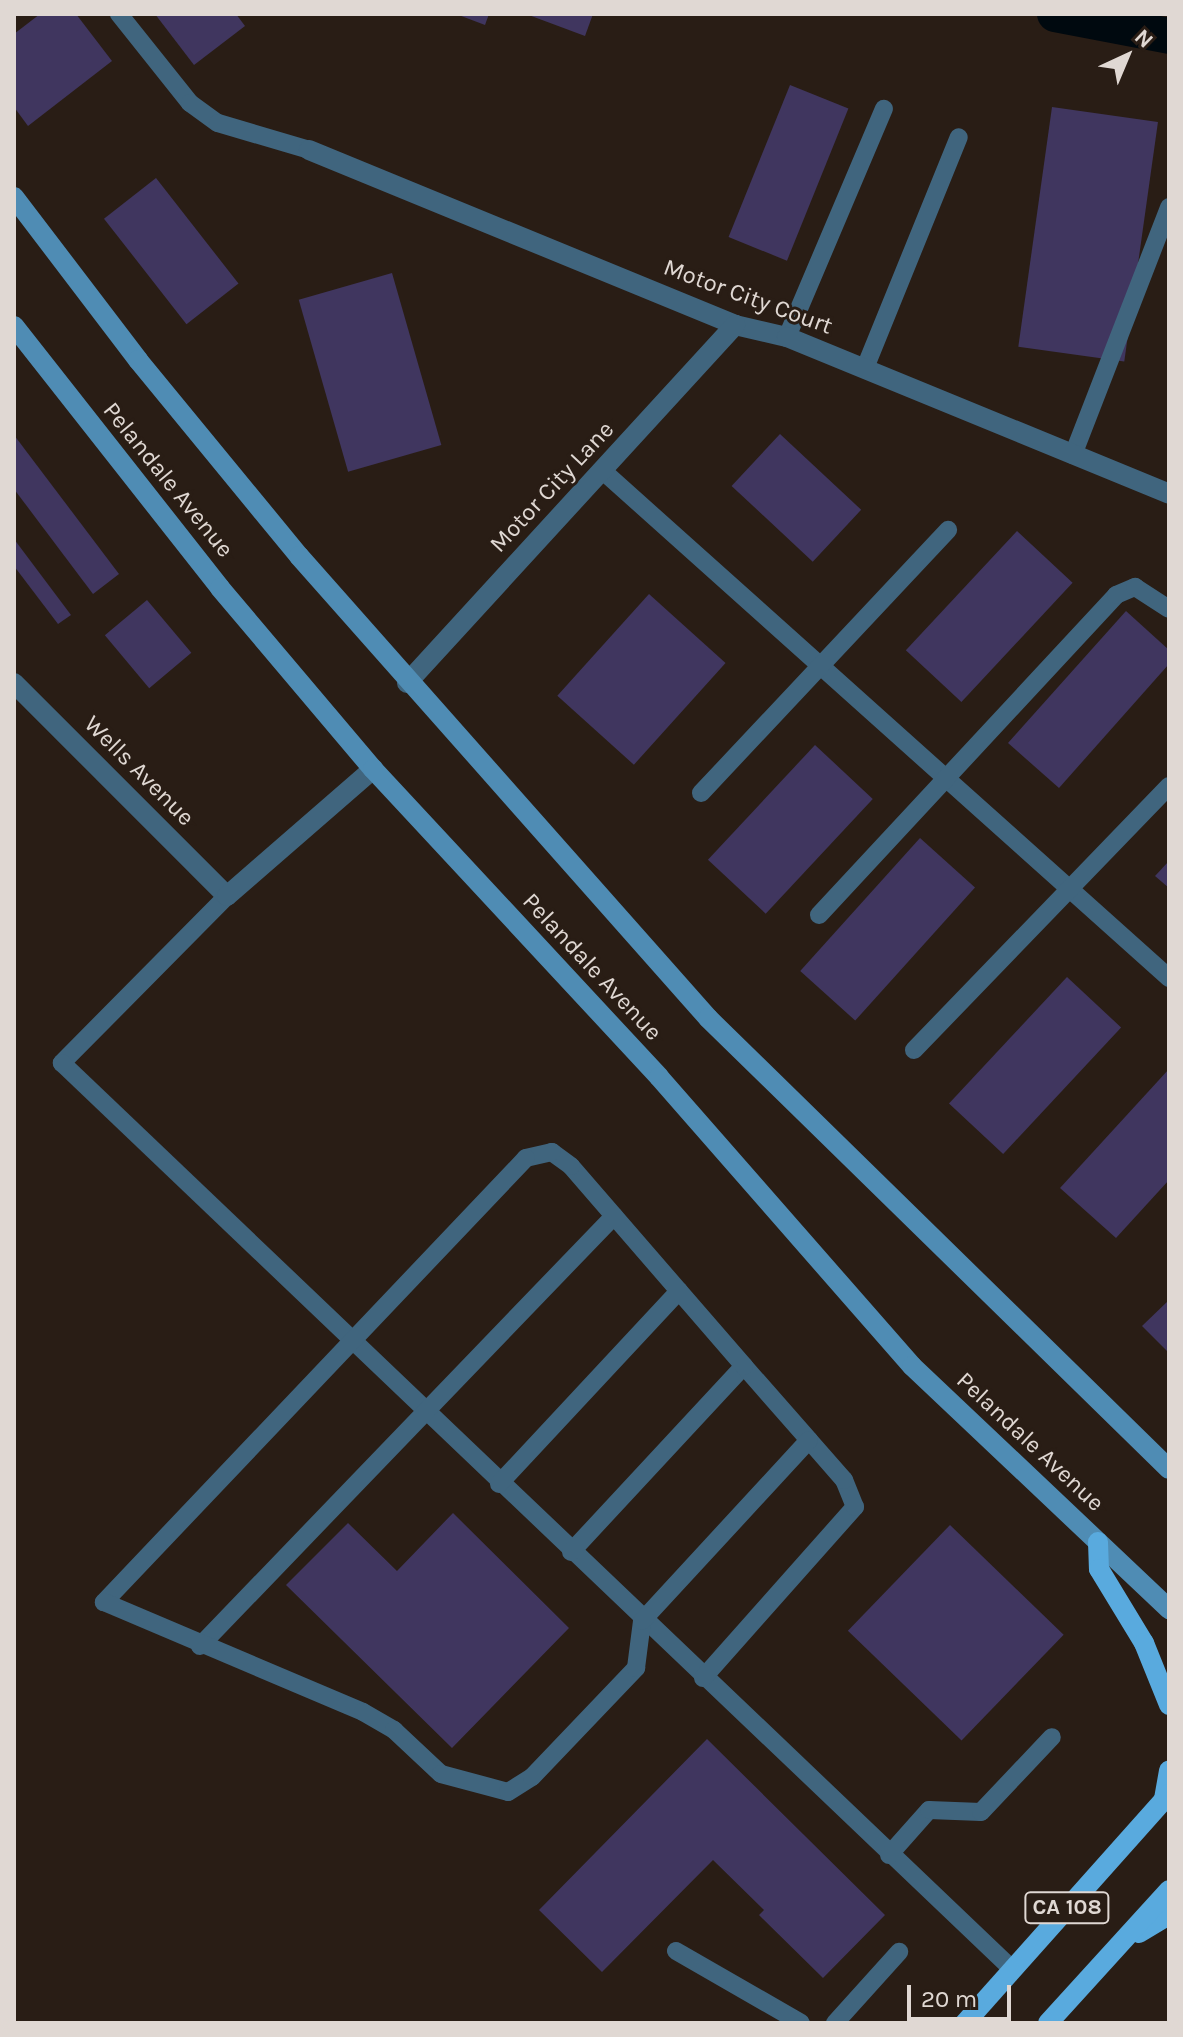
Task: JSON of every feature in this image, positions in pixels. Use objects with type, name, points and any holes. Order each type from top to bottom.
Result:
[{"type":"main road","name":"Pelandale Avenue","points":[[14,197],[138,360],[407,683],[708,1018],[1169,1469]]},
{"type":"main road","name":"Pelandale Avenue","points":[[14,326],[220,588],[373,769],[659,1077],[912,1366],[1169,1609]]},
{"type":"main road","points":[[1098,1542],[1099,1569],[1144,1643],[1169,1705]]},
{"type":"main road","points":[[1166,1796],[1169,1770]]},
{"type":"main road","name":"CA 108","points":[[965,2023],[1166,1796]]},
{"type":"main road","name":"CA 108","points":[[1048,2023],[1169,1890]]},
{"type":"main road","points":[[1118,1945],[1169,1915]]},
{"type":"street","name":"Motor City Court","points":[[309,150],[735,325],[787,337],[1073,455],[1167,489]]},
{"type":"street","name":"Motor City Lane","points":[[407,683],[735,325]]},
{"type":"street","name":"Wells Avenue","points":[[14,683],[227,896]]},
{"type":"street","points":[[227,896],[373,769]]},
{"type":"lane","points":[[119,14],[199,110],[218,123],[309,150]]},
{"type":"lane","points":[[787,337],[884,109]]},
{"type":"lane","points":[[865,368],[959,137]]},
{"type":"lane","points":[[1073,455],[1169,207]]},
{"type":"lane","points":[[603,471],[1169,978]]},
{"type":"lane","points":[[701,793],[948,530]]},
{"type":"lane","points":[[819,915],[944,776],[1116,595],[1135,587],[1169,609]]},
{"type":"lane","points":[[914,1050],[1072,891],[1169,786]]},
{"type":"lane","points":[[227,896],[62,1063],[642,1621],[1012,1969]]},
{"type":"lane","points":[[703,1678],[855,1507],[844,1480],[614,1216],[552,1152],[526,1158],[104,1602],[200,1646],[363,1712],[394,1730],[441,1774],[508,1792],[532,1777],[636,1668],[642,1621],[809,1440]]},
{"type":"lane","points":[[200,1646],[614,1216]]},
{"type":"lane","points":[[499,1484],[679,1291]]},
{"type":"lane","points":[[571,1552],[744,1366]]},
{"type":"lane","points":[[889,1855],[929,1810],[981,1812],[1052,1737]]},
{"type":"lane","points":[[676,1951],[801,2023]]},
{"type":"lane","points":[[835,2023],[899,1952]]},
{"type":"building","points":[[40,14],[76,14],[112,61],[28,126],[14,107],[14,34]]},
{"type":"building","points":[[155,14],[236,14],[245,26],[194,65]]},
{"type":"building","points":[[456,14],[489,14],[485,25]]},
{"type":"building","points":[[526,14],[593,14],[585,36]]},
{"type":"building","points":[[790,85],[848,109],[787,261],[729,237]]},
{"type":"building","points":[[1052,107],[1158,122],[1124,362],[1018,347]]},
{"type":"building","points":[[156,178],[238,284],[186,324],[104,219]]},
{"type":"building","points":[[392,273],[441,445],[348,472],[299,300]]},
{"type":"building","points":[[780,434],[861,510],[813,562],[732,486]]},
{"type":"building","points":[[14,435],[119,574],[93,594],[14,489]]},
{"type":"building","points":[[1017,531],[1073,583],[961,702],[906,650]]},
{"type":"building","points":[[14,539],[71,615],[58,624],[14,566]]},
{"type":"building","points":[[649,594],[726,663],[634,765],[557,696]]},
{"type":"building","points":[[147,600],[191,653],[149,688],[105,635]]},
{"type":"building","points":[[1126,611],[1169,650],[1169,664],[1059,788],[1008,743]]},
{"type":"building","points":[[815,745],[873,799],[766,914],[708,860]]},
{"type":"building","points":[[920,838],[975,888],[855,1021],[800,971]]},
{"type":"building","points":[[1169,861],[1169,888],[1155,876]]},
{"type":"building","points":[[1067,977],[1121,1027],[1003,1154],[949,1104]]},
{"type":"building","points":[[1169,1069],[1169,1180],[1116,1238],[1060,1188]]},
{"type":"building","points":[[1169,1300],[1169,1353],[1142,1326]]},
{"type":"building","points":[[453,1513],[569,1628],[452,1748],[286,1585],[348,1523],[397,1571]]},
{"type":"building","points":[[950,1525],[1064,1635],[962,1740],[848,1631]]},
{"type":"building","points":[[707,1739],[885,1915],[823,1978],[759,1915],[764,1910],[713,1860],[602,1972],[539,1910]]},
{"type":"waterway","points":[[1055,14],[1169,36]]}]
